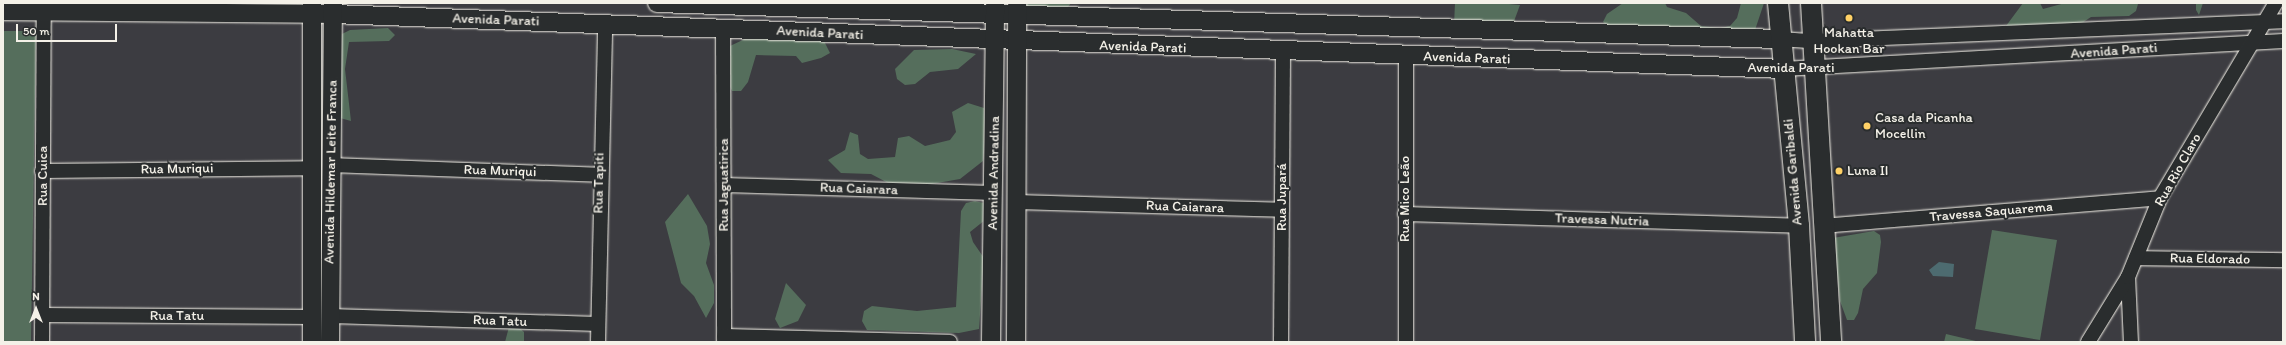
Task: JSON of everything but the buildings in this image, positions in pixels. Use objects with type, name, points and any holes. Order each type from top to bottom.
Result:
[{"type":"main road","name":"Avenida Garibaldi","points":[[1778,3],[1780,39],[1798,226],[1804,342]]},
{"type":"main road","name":"Avenida Garibaldi","points":[[1811,3],[1822,226],[1831,342]]},
{"type":"street","name":"Avenida Parati","points":[[657,3],[1016,10],[1812,41],[2283,21]]},
{"type":"street","name":"Rua Rio Claro","points":[[2088,342],[2128,277],[2160,198],[2252,42],[2262,22],[2276,3]]},
{"type":"street","name":"Avenida Parati","points":[[3,11],[312,8],[605,24],[723,28],[1016,43],[1783,69],[1814,69],[2252,42],[2283,42]]},
{"type":"street","name":"Avenida Hildemar Leite Franca","points":[[312,8],[312,168],[321,316],[330,342]]},
{"type":"street","name":"Avenida Hildemar Leite Franca","points":[[312,342],[321,316],[330,165],[333,9]]},
{"type":"street","name":"Avenida Andradina","points":[[991,342],[996,10]]},
{"type":"street","name":"Avenida Andradina","points":[[1016,10],[1016,342]]},
{"type":"street","name":"Rua Cuica","points":[[42,342],[44,11]]},
{"type":"street","name":"Rua Tapiti","points":[[598,342],[599,175],[605,24]]},
{"type":"street","name":"Rua Jaguatirica","points":[[723,28],[724,339]]},
{"type":"street","name":"Rua Jupará","points":[[1281,342],[1283,52]]},
{"type":"street","name":"Rua Mico Leão","points":[[1406,56],[1406,342]]},
{"type":"street","name":"Rua Muriqui","points":[[330,165],[599,175]]},
{"type":"street","name":"Rua Muriqui","points":[[42,171],[312,168]]},
{"type":"street","name":"Rua Caiarara","points":[[724,185],[994,194]]},
{"type":"street","name":"Travessa Saquarema","points":[[1822,226],[2160,198]]},
{"type":"street","name":"Rua Caiarara","points":[[1017,202],[1282,210]]},
{"type":"street","name":"Travessa Nutria","points":[[1405,214],[1798,226]]},
{"type":"street","name":"Rua Eldorado","points":[[2136,258],[2283,260]]},
{"type":"street","points":[[2128,277],[2131,342]]},
{"type":"street","name":"Rua Tatu","points":[[42,315],[321,316],[598,324]]},
{"type":"street","points":[[724,339],[950,342]]},
{"type":"green space","points":[[1023,3],[1071,3],[1068,7],[1031,15]]},
{"type":"green space","points":[[1455,3],[1498,3],[1520,5],[1513,24],[1454,25]]},
{"type":"green space","points":[[1623,3],[1665,3],[1667,7],[1686,13],[1701,26],[1720,28],[1730,26],[1737,18],[1741,3],[1764,3],[1755,30],[1611,28],[1603,22],[1607,14]]},
{"type":"green space","points":[[2023,3],[2040,3],[2043,9],[2065,3],[2138,4],[2136,11],[2129,16],[2091,17],[2079,25],[2006,26]]},
{"type":"green space","points":[[2196,3],[2203,3],[2199,15],[2196,10]]},
{"type":"green space","points":[[388,28],[395,35],[389,41],[349,42],[345,69],[351,121],[340,118],[338,43],[342,34],[350,30]]},
{"type":"green space","points":[[3,31],[36,31],[31,342],[3,342]]},
{"type":"green space","points":[[822,37],[830,53],[821,58],[802,63],[796,56],[756,55],[748,82],[741,91],[732,91],[728,82],[730,46],[747,38]]},
{"type":"green space","points":[[952,49],[976,54],[958,69],[930,72],[915,84],[905,85],[897,79],[895,69],[914,50]]},
{"type":"green space","points":[[968,103],[984,108],[986,136],[983,161],[960,179],[920,186],[890,184],[871,174],[841,173],[828,160],[845,150],[850,132],[858,135],[860,154],[868,159],[895,157],[898,138],[909,136],[925,146],[950,140],[956,132],[952,112]]},
{"type":"green space","points":[[688,194],[707,226],[710,244],[706,263],[714,285],[714,303],[706,318],[694,296],[681,283],[665,222]]},
{"type":"green space","points":[[975,201],[988,204],[985,220],[970,232],[973,242],[984,258],[979,329],[959,333],[867,330],[862,321],[864,311],[872,306],[917,311],[956,307],[961,211],[966,203]]},
{"type":"green space","points":[[1992,230],[2057,240],[2040,340],[1975,329]]},
{"type":"green space","points":[[1874,231],[1880,235],[1881,242],[1877,273],[1863,289],[1858,313],[1854,320],[1847,320],[1840,301],[1833,238]]},
{"type":"green space","points":[[786,283],[806,305],[798,321],[780,328],[775,319]]},
{"type":"green space","points":[[517,326],[524,332],[524,342],[505,342],[509,327]]},
{"type":"green space","points":[[1946,334],[1980,342],[1944,342]]},
{"type":"water","points":[[1939,262],[1954,264],[1953,277],[1933,276],[1929,270]]},
{"type":"place","name":"Mahatta Hookan Bar","points":[[1849,18]]},
{"type":"place","name":"Casa da Picanha Mocellin","points":[[1867,126]]},
{"type":"place","name":"Luna II","points":[[1839,171]]}]
